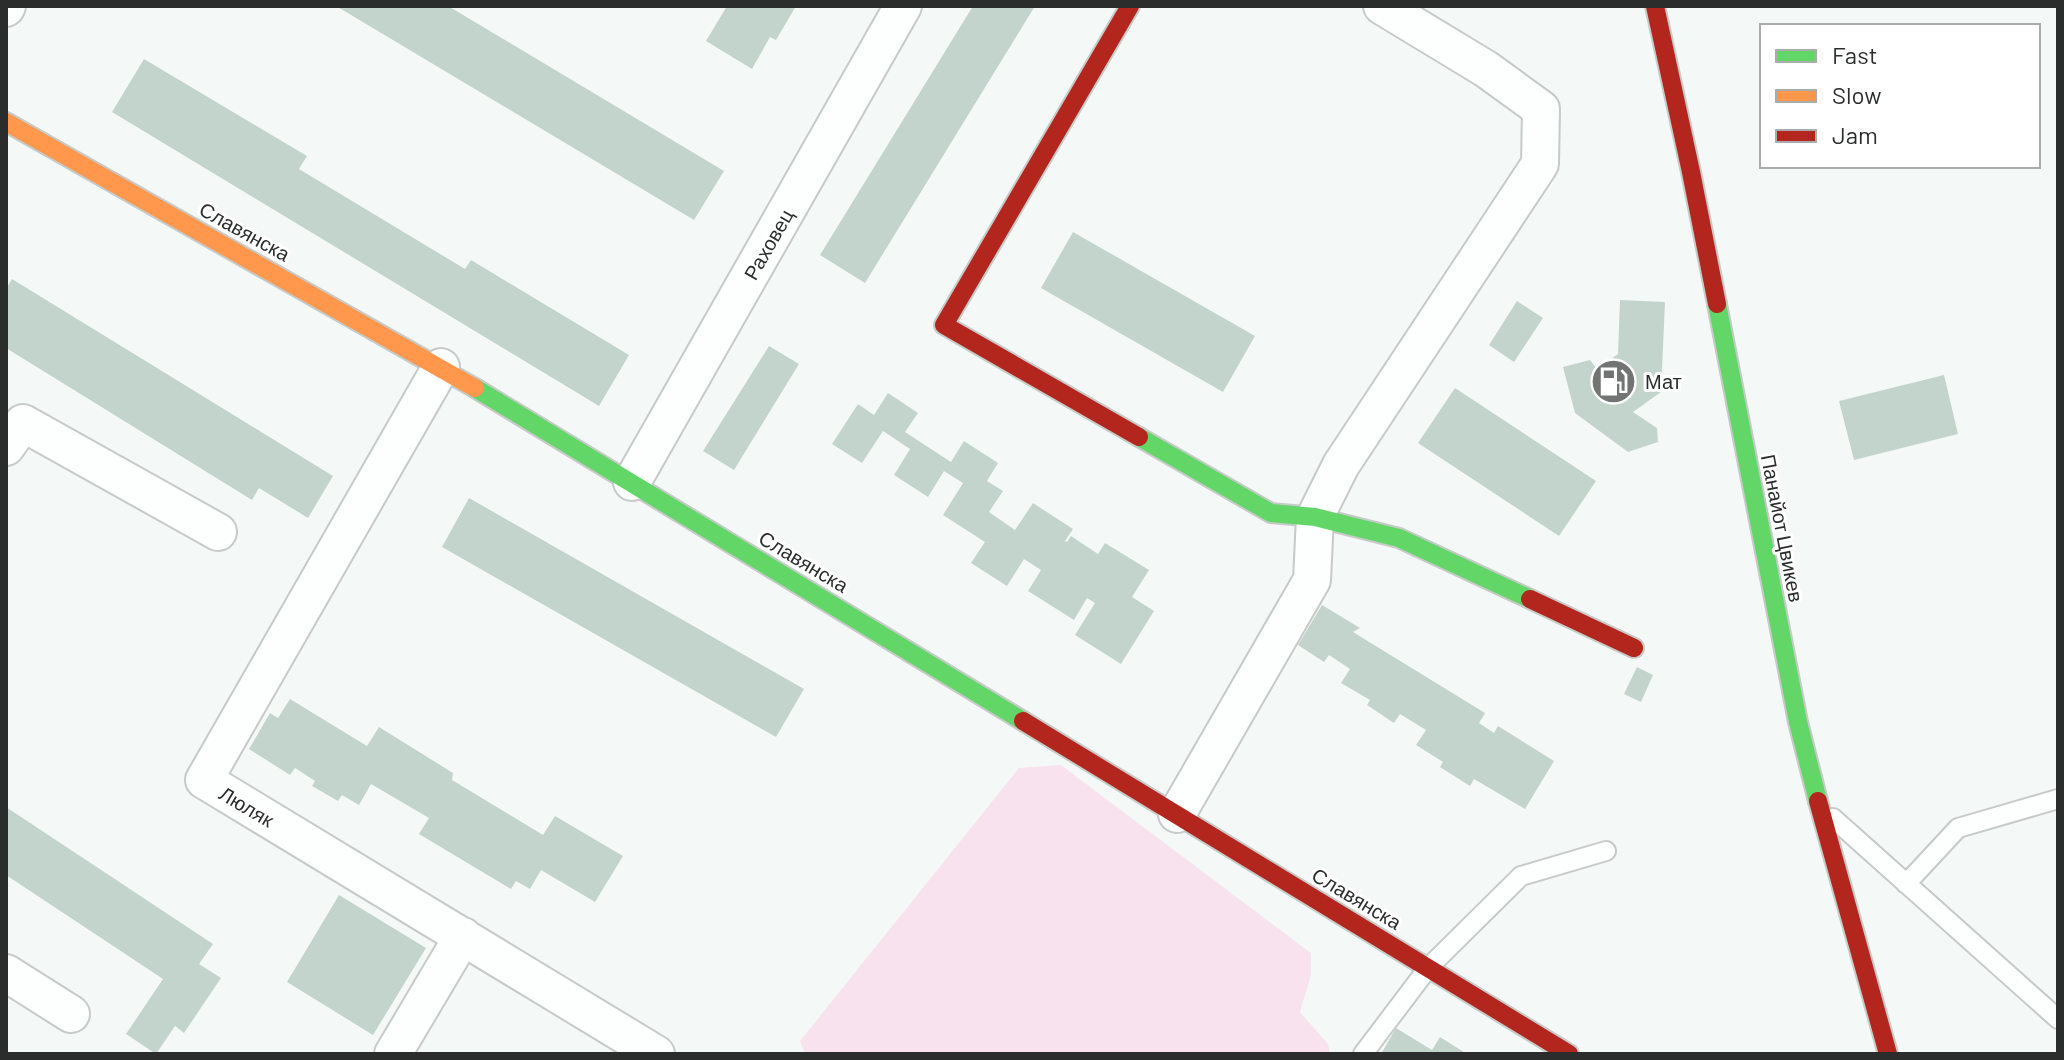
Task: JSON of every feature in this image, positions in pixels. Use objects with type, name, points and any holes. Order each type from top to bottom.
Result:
[{"type":"street","name":"Раховец","points":[[632,482],[903,6]]},
{"type":"street","points":[[1130,6],[944,325],[1271,513],[1315,517],[1399,538],[1634,648]]},
{"type":"street","points":[[1177,814],[1312,580],[1315,517],[1341,465],[1540,164],[1541,109],[1486,69],[1382,6]]},
{"type":"street","name":"Панайот Цвикев","points":[[1655,6],[1694,187],[1798,722],[1888,1054]]},
{"type":"street","name":"Славянска","points":[[6,122],[441,367],[1569,1054]]},
{"type":"street","name":"Люляк","points":[[441,367],[204,780],[656,1054]]},
{"type":"street","points":[[6,447],[23,423],[218,532]]},
{"type":"street","points":[[393,1054],[463,936]]},
{"type":"street","points":[[6,973],[71,1014]]},
{"type":"lane","points":[[1906,884],[1958,828],[2058,799]]},
{"type":"lane","points":[[1819,806],[2058,1019]]},
{"type":"lane","points":[[1363,1054],[1428,968],[1521,876],[1606,851]]},
{"type":"shaded area","points":[[1061,765],[1311,953],[1311,975],[1300,1012],[1328,1044],[1330,1054],[805,1054],[800,1041],[1019,768]]},
{"type":"building","points":[[336,6],[448,6],[724,171],[694,220]]},
{"type":"building","points":[[727,6],[796,6],[776,40],[770,37],[752,69],[706,41]]},
{"type":"building","points":[[973,6],[1035,6],[865,283],[820,255]]},
{"type":"building","points":[[144,59],[307,156],[299,169],[465,269],[471,260],[629,355],[599,406],[112,112]]},
{"type":"building","points":[[1073,232],[1255,336],[1223,392],[1041,288]]},
{"type":"building","points":[[12,279],[333,476],[308,518],[259,488],[252,500],[6,348],[6,289]]},
{"type":"building","name":"Мат","points":[[1620,300],[1665,302],[1661,392],[1633,412],[1657,428],[1658,442],[1628,452],[1575,413],[1563,367],[1590,360],[1597,369],[1618,354]]},
{"type":"building","points":[[1517,301],[1543,318],[1514,362],[1489,345]]},
{"type":"building","points":[[769,346],[799,364],[734,470],[703,451]]},
{"type":"building","points":[[1944,375],[1958,434],[1854,460],[1839,401]]},
{"type":"building","points":[[1455,388],[1596,481],[1559,536],[1418,443]]},
{"type":"building","points":[[888,393],[918,413],[905,432],[951,462],[964,441],[998,463],[987,481],[1003,491],[989,512],[1015,530],[1033,503],[1073,529],[1065,541],[1071,536],[1098,554],[1105,543],[1149,570],[1132,597],[1154,611],[1121,664],[1075,635],[1095,603],[1087,598],[1074,620],[1028,591],[1041,570],[1024,559],[1007,586],[971,563],[985,542],[943,515],[963,483],[944,471],[928,497],[894,475],[910,449],[883,431],[862,463],[832,444],[858,404],[874,415]]},
{"type":"building","points":[[469,498],[804,689],[776,737],[442,547]]},
{"type":"building","points":[[1322,605],[1360,628],[1353,632],[1485,713],[1479,723],[1494,733],[1498,726],[1554,761],[1525,809],[1474,779],[1470,786],[1440,767],[1443,762],[1416,745],[1426,730],[1400,714],[1394,723],[1367,705],[1370,700],[1341,683],[1350,669],[1329,655],[1324,662],[1298,645]]},
{"type":"building","points":[[1637,667],[1653,675],[1641,702],[1624,694]]},
{"type":"building","points":[[290,699],[367,746],[379,727],[453,773],[452,780],[543,835],[555,816],[623,856],[595,902],[541,870],[530,889],[516,881],[511,889],[419,834],[429,818],[371,784],[359,805],[342,795],[338,801],[312,786],[315,781],[295,768],[290,775],[249,749],[270,713],[278,718]]},
{"type":"building","points":[[6,807],[213,944],[199,964],[221,978],[184,1033],[175,1026],[156,1054],[126,1034],[163,979],[6,875]]},
{"type":"building","points":[[339,895],[426,948],[373,1035],[287,982]]},
{"type":"building","points":[[1396,1028],[1432,1050],[1440,1037],[1467,1054],[1381,1054]]},
{"type":"traffic: fast","points":[[1717,304],[1798,722],[1818,801]]},
{"type":"traffic: fast","points":[[475,388],[1023,721]]},
{"type":"traffic: fast","points":[[1139,437],[1271,513],[1315,517],[1399,538],[1530,599]]},
{"type":"traffic: slow","points":[[6,122],[475,388]]},
{"type":"traffic: jam","points":[[1130,6],[944,325],[1139,437]]},
{"type":"traffic: jam","points":[[1655,6],[1717,304]]},
{"type":"traffic: jam","points":[[1530,599],[1634,648]]},
{"type":"traffic: jam","points":[[1023,721],[1569,1054]]},
{"type":"traffic: jam","points":[[1818,801],[1888,1054]]},
{"type":"place","name":"Мат","points":[[1614,381]]}]
